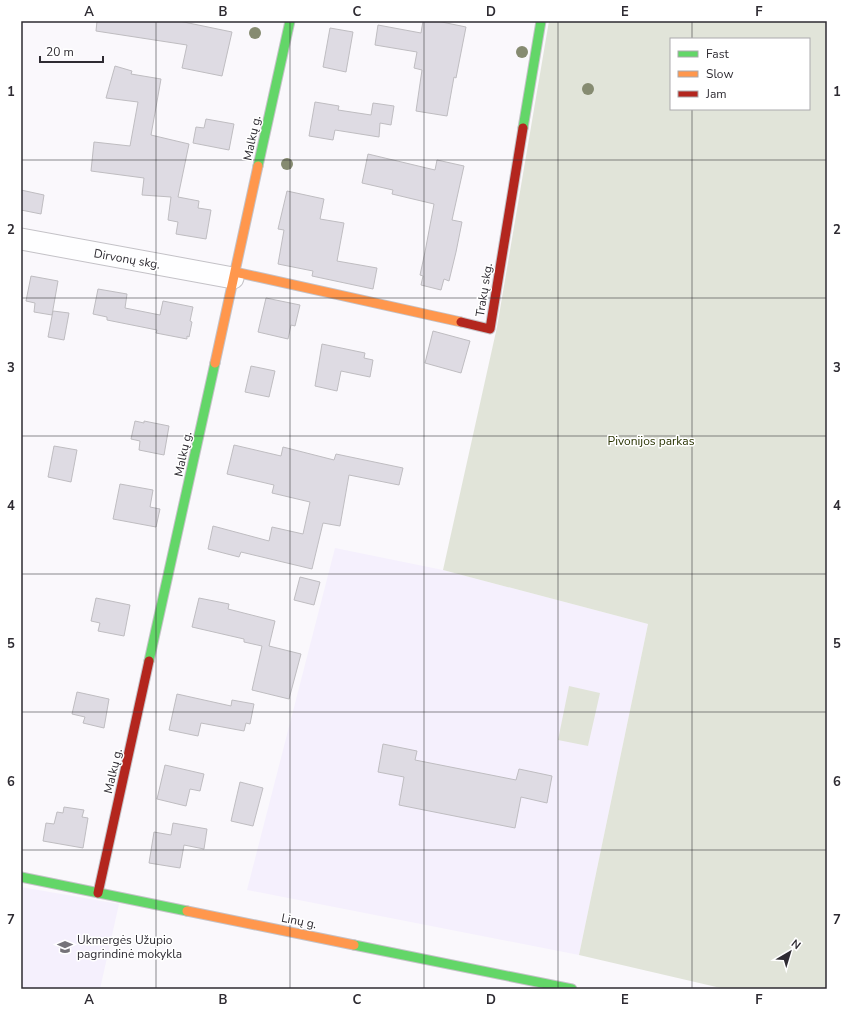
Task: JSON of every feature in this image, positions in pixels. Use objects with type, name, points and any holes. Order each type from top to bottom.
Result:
[{"type":"street","name":"Malkų g.","points":[[98,893],[290,21]]},
{"type":"street","name":"Trakų skg.","points":[[234,275],[490,329],[541,21]]},
{"type":"street","name":"Dirvonų skg.","points":[[21,239],[234,275]]},
{"type":"street","name":"Linų g.","points":[[21,877],[572,989]]},
{"type":"shaded area","points":[[335,548],[443,570],[648,624],[579,955],[247,890]]},
{"type":"shaded area","name":"Ukmergės Užupio pagrindinė mokykla","points":[[21,887],[119,904],[100,989],[21,989]]},
{"type":"green space","name":"Pivonijos parkas","points":[[549,21],[827,21],[827,989],[725,989],[579,955],[648,624],[443,570],[497,327]]},
{"type":"green space","points":[[569,686],[600,693],[588,746],[558,740]]},
{"type":"building","points":[[97,21],[179,21],[232,32],[222,76],[182,68],[187,45],[96,31]]},
{"type":"building","points":[[423,21],[437,21],[466,27],[456,78],[454,77],[447,116],[416,111],[422,70],[414,68],[417,52],[375,45],[378,25],[421,33]]},
{"type":"building","points":[[330,28],[353,32],[346,72],[323,67]]},
{"type":"building","points":[[115,66],[132,71],[131,74],[161,79],[151,135],[189,144],[178,197],[199,201],[198,208],[211,210],[206,239],[176,234],[178,222],[168,220],[171,197],[142,195],[144,178],[91,171],[94,142],[130,146],[138,102],[106,98]]},
{"type":"building","points":[[315,102],[339,106],[338,110],[371,115],[373,103],[394,106],[391,125],[380,123],[379,137],[335,130],[333,140],[309,136]]},
{"type":"building","points":[[206,119],[234,124],[229,150],[193,143],[196,127],[204,128]]},
{"type":"building","points":[[368,154],[435,170],[437,160],[464,166],[452,220],[462,222],[449,281],[444,279],[441,290],[421,285],[423,276],[420,275],[434,204],[392,194],[393,190],[362,183]]},
{"type":"building","points":[[21,190],[44,195],[41,214],[21,210]]},
{"type":"building","points":[[287,191],[324,199],[320,219],[344,223],[337,261],[377,268],[373,289],[312,276],[313,271],[278,264],[284,230],[278,229]]},
{"type":"building","points":[[31,276],[58,281],[52,315],[34,312],[35,303],[26,301]]},
{"type":"building","points":[[98,289],[127,294],[125,308],[160,315],[163,301],[193,307],[189,337],[187,336],[187,339],[156,333],[157,330],[107,320],[107,317],[93,314]]},
{"type":"building","points":[[266,298],[300,305],[295,326],[291,325],[288,339],[258,332]]},
{"type":"building","points":[[53,311],[69,313],[64,340],[48,337]]},
{"type":"building","points":[[433,331],[470,341],[461,373],[425,363]]},
{"type":"building","points":[[322,344],[365,353],[364,358],[373,360],[370,377],[341,371],[337,391],[315,386]]},
{"type":"building","points":[[251,366],[275,371],[269,397],[245,392]]},
{"type":"building","points":[[135,421],[144,423],[144,421],[169,426],[164,455],[139,450],[140,441],[131,439]]},
{"type":"building","points":[[234,445],[281,456],[283,447],[334,460],[336,454],[403,468],[399,485],[349,475],[340,526],[323,523],[312,569],[241,552],[239,557],[208,549],[213,526],[269,541],[272,527],[303,534],[310,502],[272,493],[274,485],[227,474]]},
{"type":"building","points":[[54,446],[77,450],[71,482],[48,477]]},
{"type":"building","points":[[120,484],[153,490],[150,507],[160,509],[156,527],[113,519]]},
{"type":"building","points":[[300,577],[320,582],[314,605],[294,600]]},
{"type":"building","points":[[96,598],[130,605],[124,636],[98,631],[100,623],[91,621]]},
{"type":"building","points":[[199,598],[229,604],[228,609],[275,621],[269,646],[301,654],[289,699],[252,690],[262,646],[244,642],[244,639],[192,627]]},
{"type":"building","points":[[77,692],[109,699],[104,728],[83,723],[85,717],[72,714]]},
{"type":"building","points":[[177,694],[231,706],[232,700],[254,704],[250,724],[246,723],[244,731],[201,723],[198,736],[169,730]]},
{"type":"building","points":[[383,744],[417,751],[415,760],[516,780],[519,769],[552,776],[547,803],[521,797],[515,828],[399,805],[404,777],[378,772]]},
{"type":"building","points":[[165,765],[204,774],[200,791],[190,789],[186,806],[157,799]]},
{"type":"building","points":[[240,782],[263,788],[253,826],[231,821]]},
{"type":"building","points":[[64,807],[84,810],[82,817],[88,818],[83,848],[43,841],[46,823],[54,824],[57,812],[63,813]]},
{"type":"building","points":[[173,823],[207,829],[204,849],[184,845],[180,868],[149,863],[154,832],[171,835]]},
{"type":"traffic: fast","points":[[258,166],[290,21]]},
{"type":"traffic: fast","points":[[523,128],[541,21]]},
{"type":"traffic: fast","points":[[149,661],[215,363]]},
{"type":"traffic: fast","points":[[21,877],[187,911]]},
{"type":"traffic: fast","points":[[354,945],[572,989]]},
{"type":"traffic: slow","points":[[215,363],[258,166]]},
{"type":"traffic: slow","points":[[235,272],[461,322]]},
{"type":"traffic: slow","points":[[187,911],[354,945]]},
{"type":"traffic: jam","points":[[461,322],[490,329],[523,128]]},
{"type":"traffic: jam","points":[[98,893],[149,661]]},
{"type":"place","name":"Ukmergės Užupio pagrindinė mokykla","points":[[65,947]]}]
